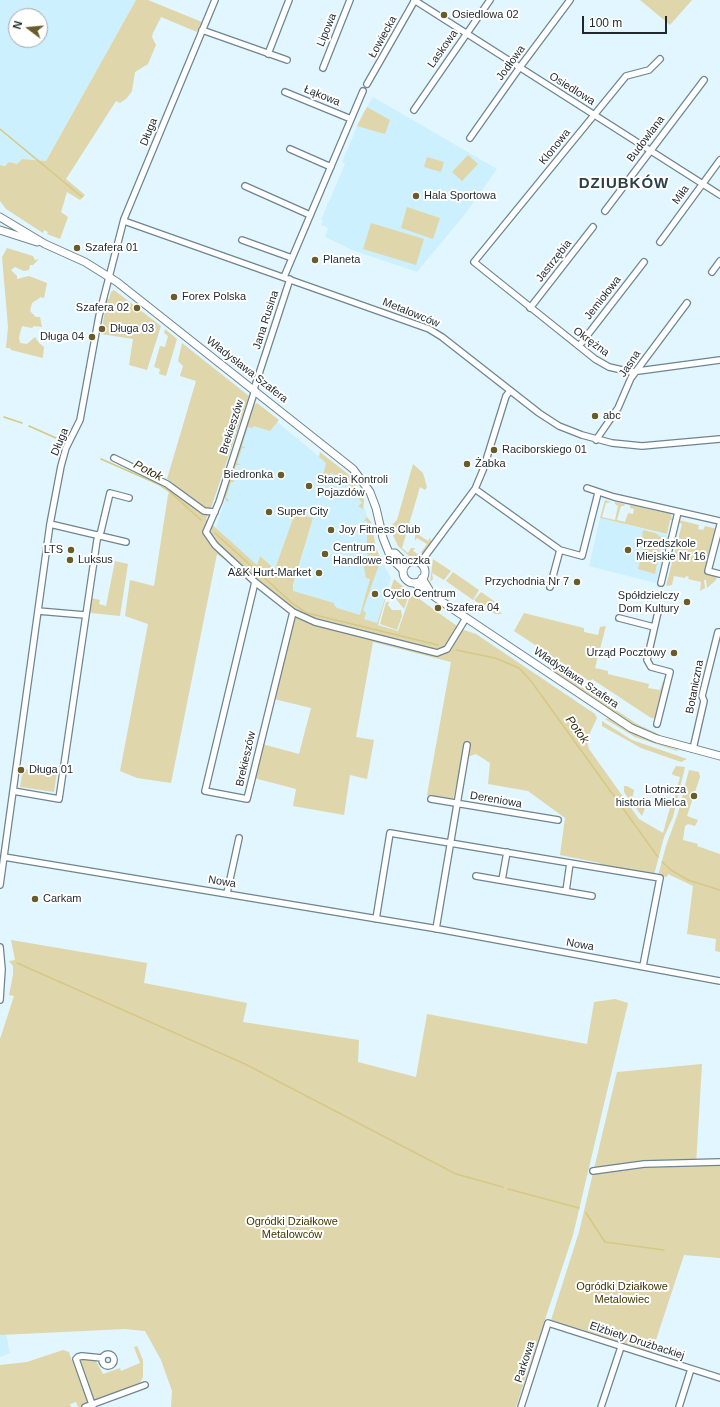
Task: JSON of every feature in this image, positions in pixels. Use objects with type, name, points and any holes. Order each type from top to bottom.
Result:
[{"type":"street","name":"Długa","points":[[0,885],[50,524],[60,466],[66,448],[80,420],[96,330],[124,221],[215,0]]},
{"type":"street","points":[[268,54],[289,0]]},
{"type":"street","name":"Lipowa","points":[[323,68],[350,0]]},
{"type":"street","name":"Osiedlowa","points":[[415,0],[720,195]]},
{"type":"street","name":"Łowiecka","points":[[367,84],[415,0]]},
{"type":"street","name":"Laskowa","points":[[414,110],[490,0]]},
{"type":"street","name":"Jodłowa","points":[[470,138],[570,0]]},
{"type":"street","points":[[202,30],[287,60]]},
{"type":"street","name":"Klonowa","points":[[474,262],[626,76],[649,70],[660,58]]},
{"type":"street","name":"Budowlana","points":[[605,211],[649,150],[704,80]]},
{"type":"street","points":[[287,278],[292,258],[363,90]]},
{"type":"street","name":"Łąkowa","points":[[285,92],[352,119]]},
{"type":"street","points":[[290,149],[331,167]]},
{"type":"street","name":"Miła","points":[[660,242],[720,160]]},
{"type":"street","points":[[245,186],[310,214]]},
{"type":"street","name":"Władysława Szafera","points":[[0,217],[45,244],[74,257],[109,276],[341,459],[360,477],[374,501],[383,538],[391,554],[391,558],[403,570]]},
{"type":"street","name":"Metalowców","points":[[124,221],[429,329],[510,391],[559,426],[596,440],[629,446],[655,446],[720,439]]},
{"type":"street","name":"Jastrzębia","points":[[530,308],[593,227]]},
{"type":"street","name":"Władysława Szafera","points":[[3,231],[45,244]]},
{"type":"street","points":[[242,240],[292,258]]},
{"type":"street","points":[[712,272],[720,261]]},
{"type":"street","name":"Okrężna","points":[[474,262],[595,359],[609,367],[624,372],[636,372],[719,358]]},
{"type":"street","name":"Jemiołowa","points":[[579,346],[644,262]]},
{"type":"street","name":"Jana Rusina","points":[[254,390],[287,278]]},
{"type":"street","name":"Jasna","points":[[596,440],[618,408],[626,394],[628,385],[636,372],[687,303]]},
{"type":"street","name":"Brekieszów","points":[[254,390],[214,514],[206,532],[210,539],[255,582],[204,791],[247,799],[293,612]]},
{"type":"street","points":[[420,563],[475,489],[483,470],[505,399],[510,391]]},
{"type":"street","points":[[114,458],[167,484],[204,511],[214,514]]},
{"type":"street","points":[[587,488],[598,493],[720,521]]},
{"type":"street","points":[[475,489],[560,550],[582,556],[598,493]]},
{"type":"street","points":[[13,791],[59,799],[85,615],[99,534],[110,493],[129,498]]},
{"type":"street","points":[[661,583],[678,512]]},
{"type":"street","points":[[50,524],[99,534],[126,542]]},
{"type":"street","points":[[720,525],[708,571],[720,574]]},
{"type":"street","points":[[550,587],[560,550]]},
{"type":"street","points":[[391,554],[395,553],[402,560],[420,563],[424,572],[422,578],[414,582],[406,579],[403,570],[409,562]]},
{"type":"street","name":"Władysława Szafera","points":[[422,578],[431,594]]},
{"type":"street","points":[[255,582],[293,612],[315,622],[437,653],[447,649],[466,618]]},
{"type":"street","name":"Władysława Szafera","points":[[414,582],[631,728],[652,737],[720,756]]},
{"type":"street","points":[[38,611],[85,615]]},
{"type":"street","points":[[657,724],[670,672],[651,668],[647,660],[658,612]]},
{"type":"street","points":[[618,618],[654,627]]},
{"type":"street","name":"Botaniczna","points":[[693,749],[704,701],[702,696],[718,632],[720,632]]},
{"type":"street","points":[[436,929],[467,746]]},
{"type":"street","name":"Dereniowa","points":[[431,799],[558,820]]},
{"type":"street","points":[[376,919],[390,833],[660,878],[643,966]]},
{"type":"street","points":[[227,893],[239,838]]},
{"type":"street","points":[[502,880],[507,852]]},
{"type":"street","name":"Nowa","points":[[4,857],[227,893],[720,980]]},
{"type":"street","points":[[566,891],[570,863]]},
{"type":"street","points":[[476,876],[592,896]]},
{"type":"street","points":[[0,947],[2,969],[0,1000]]},
{"type":"street","points":[[592,1171],[644,1164],[720,1162]]},
{"type":"street","name":"Elżbiety Drużbackiej","points":[[548,1323],[720,1378]]},
{"type":"street","name":"Parkowa","points":[[522,1407],[548,1323]]},
{"type":"street","points":[[601,1407],[621,1346]]},
{"type":"street","points":[[93,1406],[76,1359],[82,1356],[102,1358]]},
{"type":"street","points":[[679,1407],[691,1369]]},
{"type":"street","points":[[85,1407],[93,1406],[145,1385]]},
{"type":"shaded area","points":[[0,0],[136,0],[46,161],[22,159],[17,164],[0,165]]},
{"type":"shaded area","points":[[373,97],[497,169],[466,213],[417,272],[352,250],[325,237],[328,228],[321,225],[323,221],[321,220],[345,164],[342,162],[362,115]]},
{"type":"shaded area","points":[[258,406],[340,474],[349,483],[363,503],[378,555],[391,578],[377,623],[360,618],[292,591],[313,518],[295,513],[276,569],[260,556],[257,565],[216,528],[248,426]]},
{"type":"shaded area","name":"Przedszkole Miejskie Nr 16","points":[[600,518],[668,535],[656,583],[589,566]]},
{"type":"shaded area","points":[[6,1334],[10,1353],[0,1357],[0,1335]]},
{"type":"green space","points":[[136,0],[148,0],[202,22],[197,32],[161,17],[153,33],[152,37],[156,45],[148,64],[135,72],[132,91],[127,98],[120,103],[116,101],[66,179],[85,195],[80,200],[67,192],[61,212],[68,217],[60,239],[47,234],[48,232],[44,230],[43,233],[6,209],[0,201],[0,165],[5,166],[9,162],[17,164],[22,159],[46,161]]},
{"type":"green space","points":[[640,0],[692,0],[670,25]]},
{"type":"green space","points":[[367,107],[390,120],[385,134],[357,126]]},
{"type":"green space","points":[[468,155],[478,164],[462,181],[452,172]]},
{"type":"green space","points":[[427,157],[444,162],[441,172],[424,167]]},
{"type":"green space","points":[[407,207],[440,218],[433,239],[401,228]]},
{"type":"green space","points":[[371,223],[424,239],[416,265],[363,249]]},
{"type":"green space","points":[[7,248],[33,256],[35,260],[39,259],[33,265],[30,265],[29,270],[24,271],[15,267],[11,270],[17,276],[17,279],[29,276],[47,283],[44,298],[41,297],[32,303],[30,311],[36,317],[40,317],[42,327],[34,326],[32,328],[22,326],[19,337],[20,343],[27,344],[35,337],[44,347],[43,358],[6,348],[8,327],[2,257]]},
{"type":"green space","points":[[114,290],[161,326],[147,370],[129,365],[133,339],[101,334],[107,299],[109,299],[111,292]]},
{"type":"green space","points":[[165,329],[177,339],[166,376],[159,374],[160,369],[154,367],[160,346],[165,347],[168,336],[164,333]]},
{"type":"green space","points":[[182,343],[249,396],[206,519],[257,565],[260,556],[275,569],[295,513],[313,518],[293,585],[293,591],[334,603],[337,608],[360,615],[370,579],[366,578],[363,562],[367,561],[367,555],[381,559],[363,610],[366,613],[364,619],[377,623],[390,583],[378,625],[398,631],[411,593],[457,626],[447,643],[445,643],[453,647],[461,629],[476,634],[595,714],[597,718],[587,742],[589,749],[639,819],[663,833],[671,804],[667,799],[674,799],[680,777],[673,775],[672,773],[676,766],[685,767],[673,817],[664,837],[654,875],[600,866],[600,863],[560,855],[565,818],[528,791],[488,784],[490,763],[476,754],[470,756],[464,755],[453,799],[427,795],[451,662],[373,642],[356,737],[374,740],[367,779],[350,775],[344,815],[293,806],[296,789],[254,778],[262,744],[299,754],[311,708],[274,699],[292,618],[288,610],[260,585],[217,554],[171,783],[137,778],[120,771],[148,624],[125,616],[130,580],[154,586],[168,495],[173,483],[167,479],[196,381],[180,376],[183,366],[178,361]]},
{"type":"green space","points":[[257,403],[279,420],[270,431],[254,426],[252,428],[248,427],[242,446],[246,448],[242,448],[237,463],[241,465],[236,465],[232,479],[235,482],[231,482],[226,498],[229,500],[227,502],[224,494],[251,408]]},
{"type":"green space","points":[[320,452],[348,474],[364,500],[363,509],[358,506],[362,503],[349,484],[345,486],[348,483],[343,478],[340,481],[340,476],[330,473],[329,477],[323,475],[326,463],[319,457]]},
{"type":"green space","points":[[413,464],[423,473],[427,487],[425,490],[420,487],[402,548],[408,553],[411,548],[415,548],[413,551],[419,555],[414,557],[409,556],[398,546],[392,533],[391,526],[397,520]]},
{"type":"green space","points":[[605,500],[611,502],[606,503],[602,517],[615,520],[618,506],[615,502],[625,504],[624,506],[621,506],[617,520],[625,522],[628,513],[633,514],[634,509],[630,508],[630,505],[671,514],[672,520],[670,520],[667,534],[600,518]]},
{"type":"green space","points":[[367,517],[371,522],[376,547],[380,558],[367,554],[367,521],[364,521]]},
{"type":"green space","points":[[679,520],[699,525],[698,529],[703,530],[705,526],[717,529],[706,572],[717,575],[716,580],[707,588],[706,580],[704,580],[705,588],[700,591],[701,582],[688,579],[689,577],[686,576],[685,578],[674,576],[672,585],[666,586],[682,524],[678,522]]},
{"type":"green space","points":[[643,530],[655,533],[662,538],[655,574],[638,569],[643,550],[641,546]]},
{"type":"green space","points":[[419,532],[421,532],[419,535],[428,541],[430,538],[432,542],[423,553],[421,552],[427,544],[417,538],[415,541],[415,534]]},
{"type":"green space","points":[[433,559],[451,571],[444,580],[432,573],[433,579],[430,582]]},
{"type":"green space","points":[[115,561],[128,564],[120,616],[91,613],[89,611],[91,598],[100,600],[99,604],[106,606]]},
{"type":"green space","points":[[453,572],[479,590],[473,600],[446,581]]},
{"type":"green space","points":[[394,579],[410,592],[404,609],[396,599],[387,599]]},
{"type":"green space","points":[[481,592],[494,601],[502,614],[495,614],[474,600]]},
{"type":"green space","points":[[386,602],[389,602],[388,605],[392,610],[401,610],[402,616],[397,630],[380,624]]},
{"type":"green space","points":[[524,613],[584,628],[584,632],[598,635],[600,627],[606,626],[595,668],[608,671],[608,674],[649,684],[648,688],[660,690],[663,681],[665,682],[656,718],[651,718],[592,679],[591,682],[514,631]]},
{"type":"green space","points":[[547,664],[637,724],[669,739],[655,735],[630,723],[562,678]]},
{"type":"green space","points":[[609,718],[638,736],[678,750],[677,751],[635,737],[605,719]]},
{"type":"green space","points":[[602,721],[632,740],[687,759],[681,762],[641,748],[602,726]]},
{"type":"green space","points":[[23,769],[57,772],[54,792],[20,787]]},
{"type":"green space","points":[[689,770],[699,772],[700,777],[687,816],[698,820],[695,826],[688,824],[685,826],[683,840],[698,844],[697,846],[720,854],[720,952],[715,951],[716,939],[687,934],[693,886],[668,874],[667,877],[658,876],[666,846],[678,813]]},
{"type":"green space","points":[[624,786],[634,790],[632,800],[644,805],[643,807],[645,808],[642,816],[624,792]]},
{"type":"green space","name":"Ogródki Działkowe Metalowców","points":[[11,940],[147,963],[144,983],[247,1003],[243,1022],[359,1040],[358,1062],[416,1077],[427,1014],[587,1044],[594,1002],[615,999],[628,1003],[573,1235],[516,1407],[171,1407],[172,1391],[161,1360],[145,1331],[125,1329],[0,1335],[0,1039],[14,996],[9,995],[13,975],[13,966],[9,961],[15,960]]},
{"type":"green space","name":"Ogródki Działkowe Metalowiec","points":[[702,1064],[696,1164],[720,1164],[720,1258],[684,1255],[652,1352],[551,1320],[579,1232],[617,1072]]},
{"type":"green space","points":[[137,1346],[143,1360],[143,1377],[140,1383],[128,1390],[80,1407],[78,1407],[76,1402],[70,1404],[71,1407],[0,1407],[0,1365],[27,1362],[63,1350],[69,1352],[72,1361],[79,1358],[98,1360],[96,1361],[103,1374],[120,1368],[121,1371],[140,1363],[134,1347]]},
{"type":"waterway","points":[[0,129],[82,197]]},
{"type":"waterway","name":"Potok","points":[[4,417],[22,423]]},
{"type":"waterway","name":"Potok","points":[[29,426],[56,438]]},
{"type":"waterway","name":"Potok","points":[[101,459],[158,484],[170,492],[201,520]]},
{"type":"waterway","name":"Potok","points":[[215,533],[292,603],[307,613],[438,645]]},
{"type":"waterway","name":"Potok","points":[[456,650],[495,658],[519,668],[531,681],[658,857]]},
{"type":"waterway","name":"Potok","points":[[662,862],[671,870],[688,880],[720,890]]},
{"type":"waterway","points":[[17,963],[245,1064],[456,1174],[503,1187]]},
{"type":"waterway","points":[[508,1189],[579,1208]]},
{"type":"waterway","points":[[586,1213],[605,1242],[664,1250]]},
{"type":"place","name":"Osiedlowa 02","points":[[444,15]]},
{"type":"place","name":"Hala Sportowa","points":[[416,196]]},
{"type":"place","name":"Szafera 01","points":[[77,248]]},
{"type":"place","name":"Planeta","points":[[315,260]]},
{"type":"place","name":"Forex Polska","points":[[174,297]]},
{"type":"place","name":"Szafera 02","points":[[137,308]]},
{"type":"place","name":"Długa 03","points":[[102,329]]},
{"type":"place","name":"Długa 04","points":[[92,337]]},
{"type":"place","name":"abc","points":[[595,416]]},
{"type":"place","name":"Raciborskiego 01","points":[[494,450]]},
{"type":"place","name":"Żabka","points":[[467,464]]},
{"type":"place","name":"Biedronka","points":[[281,475]]},
{"type":"place","name":"Stacja Kontroli Pojazdów","points":[[309,486]]},
{"type":"place","name":"Super City","points":[[269,512]]},
{"type":"place","name":"Joy Fitness Club","points":[[331,530]]},
{"type":"place","name":"LTS","points":[[71,550]]},
{"type":"place","name":"Przedszkole Miejskie Nr 16","points":[[628,550]]},
{"type":"place","name":"Centrum Handlowe Smoczka","points":[[325,554]]},
{"type":"place","name":"Luksus","points":[[70,560]]},
{"type":"place","name":"A&K Hurt-Market","points":[[319,573]]},
{"type":"place","name":"Przychodnia Nr 7","points":[[577,582]]},
{"type":"place","name":"Cyclo Centrum","points":[[375,594]]},
{"type":"place","name":"Spółdzielczy Dom Kultury","points":[[687,602]]},
{"type":"place","name":"Szafera 04","points":[[438,608]]},
{"type":"place","name":"Urząd Pocztowy","points":[[674,653]]},
{"type":"place","name":"Długa 01","points":[[21,770]]},
{"type":"place","name":"Lotnicza historia Mielca","points":[[694,796]]},
{"type":"place","name":"Carkam","points":[[35,899]]},
{"type":"district","name":"DZIUBKÓW","points":[[624,184]]}]
